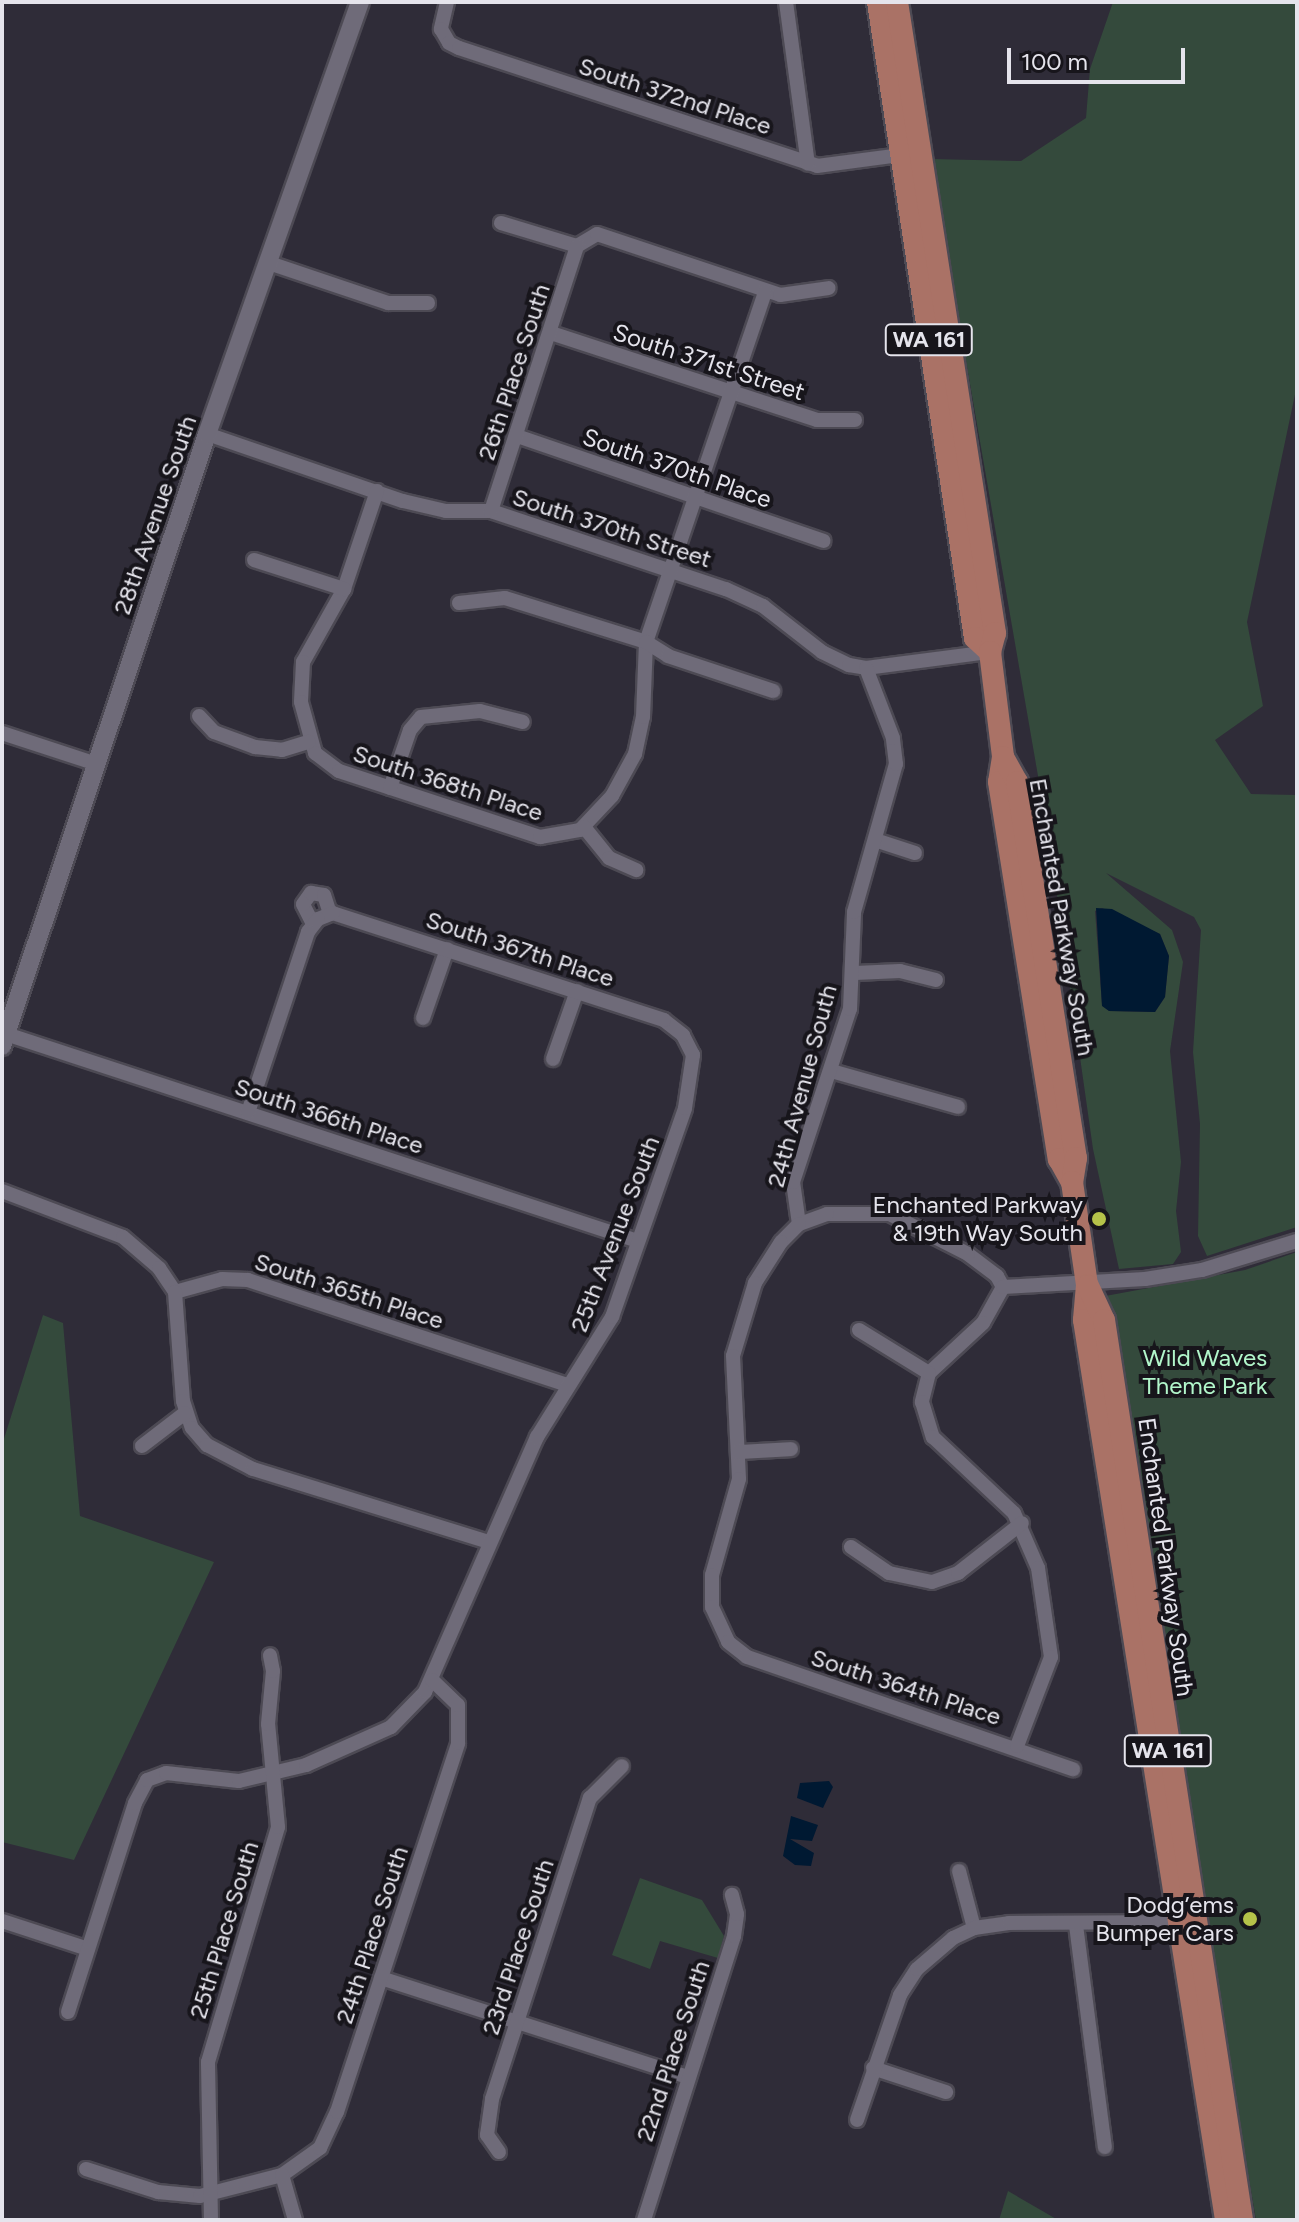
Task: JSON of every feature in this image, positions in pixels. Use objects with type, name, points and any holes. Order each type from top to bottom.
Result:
[{"type":"main road","name":"Enchanted Parkway South","points":[[889,11],[901,155],[975,638],[990,652]]},
{"type":"main road","name":"Enchanted Parkway South","points":[[889,11],[995,633],[990,652],[1003,757],[999,782],[1059,1159],[1072,1182],[1087,1285],[1084,1320],[1226,2220]]},
{"type":"main road","name":"Enchanted Parkway South","points":[[1087,1285],[1104,1320],[1205,1995],[1242,2220]]},
{"type":"main road","points":[[1177,1922],[1190,1937],[1198,1988],[1205,1995]]},
{"type":"street","name":"28th Avenue South","points":[[4,1040],[207,434],[360,2]]},
{"type":"street","name":"South 372nd Place","points":[[447,2],[443,36],[459,48],[808,164],[901,155]]},
{"type":"street","points":[[786,2],[808,164]]},
{"type":"street","points":[[501,223],[577,246],[597,234],[765,292],[800,297],[829,288]]},
{"type":"street","name":"26th Place South","points":[[491,511],[577,246]]},
{"type":"street","points":[[269,263],[388,303],[428,303]]},
{"type":"street","points":[[636,870],[609,858],[584,827],[620,784],[635,754],[643,717],[646,642],[765,292]]},
{"type":"street","name":"South 371st Street","points":[[551,333],[829,423],[855,420]]},
{"type":"street","name":"South 370th Street","points":[[207,434],[437,510],[491,511],[749,598],[827,655],[866,668],[990,652]]},
{"type":"street","name":"South 370th Place","points":[[517,436],[824,541]]},
{"type":"street","points":[[199,716],[214,732],[255,747],[282,750],[309,742],[300,693],[303,662],[344,589],[377,491]]},
{"type":"street","points":[[254,560],[344,589]]},
{"type":"street","points":[[459,603],[505,598],[646,642],[668,656],[773,691]]},
{"type":"street","name":"24th Avenue South","points":[[728,1642],[714,1614],[711,1585],[738,1486],[732,1392],[735,1346],[760,1271],[799,1224],[793,1182],[831,1071],[855,973],[853,918],[897,758],[866,668]]},
{"type":"street","points":[[390,788],[410,730],[421,717],[480,711],[523,722]]},
{"type":"street","points":[[2,733],[97,764]]},
{"type":"street","name":"South 368th Place","points":[[309,742],[329,766],[540,837],[565,836],[584,827]]},
{"type":"street","points":[[875,840],[915,853]]},
{"type":"street","name":"South 367th Place","points":[[248,1112],[320,919],[447,949],[664,1020],[683,1035],[693,1055]]},
{"type":"street","points":[[423,1018],[447,949]]},
{"type":"street","points":[[855,973],[900,971],[936,980]]},
{"type":"street","points":[[553,1059],[577,991]]},
{"type":"street","name":"South 366th Place","points":[[4,1040],[248,1112],[638,1241]]},
{"type":"street","name":"25th Avenue South","points":[[88,1949],[140,1790],[156,1775],[229,1781],[275,1774],[334,1756],[380,1733],[416,1704],[432,1680],[489,1542],[567,1385],[607,1328],[691,1089],[693,1055]]},
{"type":"street","points":[[831,1071],[958,1107]]},
{"type":"street","points":[[2,1191],[133,1243],[175,1292],[185,1413],[207,1445],[238,1463],[489,1542]]},
{"type":"street","points":[[799,1224],[853,1211],[901,1216],[968,1254],[997,1276],[1003,1287]]},
{"type":"street","points":[[1003,1287],[1087,1285],[1202,1270],[1297,1241]]},
{"type":"street","name":"South 365th Place","points":[[175,1292],[222,1279],[248,1280],[567,1385]]},
{"type":"street","points":[[1003,1287],[983,1323],[929,1373],[922,1402],[928,1430],[1022,1523],[1038,1568],[1051,1647],[1043,1687],[1017,1746]]},
{"type":"street","points":[[859,1330],[929,1373]]},
{"type":"street","points":[[142,1446],[185,1413]]},
{"type":"street","points":[[738,1452],[791,1449]]},
{"type":"street","points":[[851,1547],[881,1570],[932,1582],[958,1573],[1022,1523]]},
{"type":"street","name":"South 364th Place","points":[[728,1642],[761,1662],[1017,1746],[1073,1769]]},
{"type":"street","name":"25th Place South","points":[[211,2220],[208,2062],[273,1852],[279,1820],[268,1724],[273,1671],[270,1655]]},
{"type":"street","name":"24th Place South","points":[[86,2169],[169,2195],[212,2195],[264,2182],[312,2157],[331,2128],[461,1732],[454,1698],[432,1680]]},
{"type":"street","name":"23rd Place South","points":[[499,2152],[486,2126],[517,2023],[590,1798],[622,1766]]},
{"type":"street","points":[[959,1871],[974,1928]]},
{"type":"street","name":"22nd Place South","points":[[644,2220],[734,1936],[737,1914],[732,1895]]},
{"type":"street","points":[[2,1921],[88,1949],[68,2012]]},
{"type":"street","points":[[857,2120],[873,2068],[907,1981],[941,1947],[974,1928],[1009,1923],[1177,1922]]},
{"type":"street","points":[[1076,1925],[1105,2147]]},
{"type":"street","points":[[381,1978],[688,2077]]},
{"type":"street","points":[[873,2068],[946,2092]]},
{"type":"street","points":[[282,2175],[295,2220]]},
{"type":"green space","points":[[1113,2],[1297,2],[1297,385],[1247,622],[1263,706],[1215,740],[1251,794],[1297,795],[1297,1227],[1207,1256],[1198,1236],[1200,1124],[1193,1052],[1201,930],[1194,917],[1106,873],[1172,930],[1183,962],[1170,1051],[1181,1162],[1176,1211],[1181,1252],[1173,1264],[1119,1269],[1093,1149],[1050,845],[931,159],[1021,161],[1086,118],[1090,69]],"holes":[[[1102,908],[1160,934],[1169,956],[1165,997],[1155,1012],[1109,1011],[1102,1005],[1095,911]]]},
{"type":"green space","name":"Wild Waves Theme Park","points":[[1297,1252],[1297,2220],[1256,2220],[1100,1297],[1245,1270]]},
{"type":"green space","points":[[43,1315],[63,1323],[80,1516],[214,1562],[74,1860],[2,1842],[2,1445]]},
{"type":"green space","points":[[640,1878],[702,1900],[724,1936],[718,1958],[660,1941],[650,1969],[612,1955]]},
{"type":"green space","points":[[1008,2191],[1058,2220],[999,2220]]},
{"type":"water","points":[[1096,908],[1112,909],[1160,934],[1169,956],[1165,997],[1155,1012],[1109,1011],[1102,1006]]},
{"type":"water","points":[[829,1781],[833,1787],[823,1808],[797,1798],[800,1783]]},
{"type":"water","points":[[791,1816],[818,1825],[812,1841],[790,1839],[814,1853],[811,1866],[795,1865],[783,1856]]},
{"type":"place","name":"Enchanted Parkway & 19th Way South","points":[[1099,1219]]},
{"type":"place","name":"Dodg’ems Bumper Cars","points":[[1250,1919]]}]
